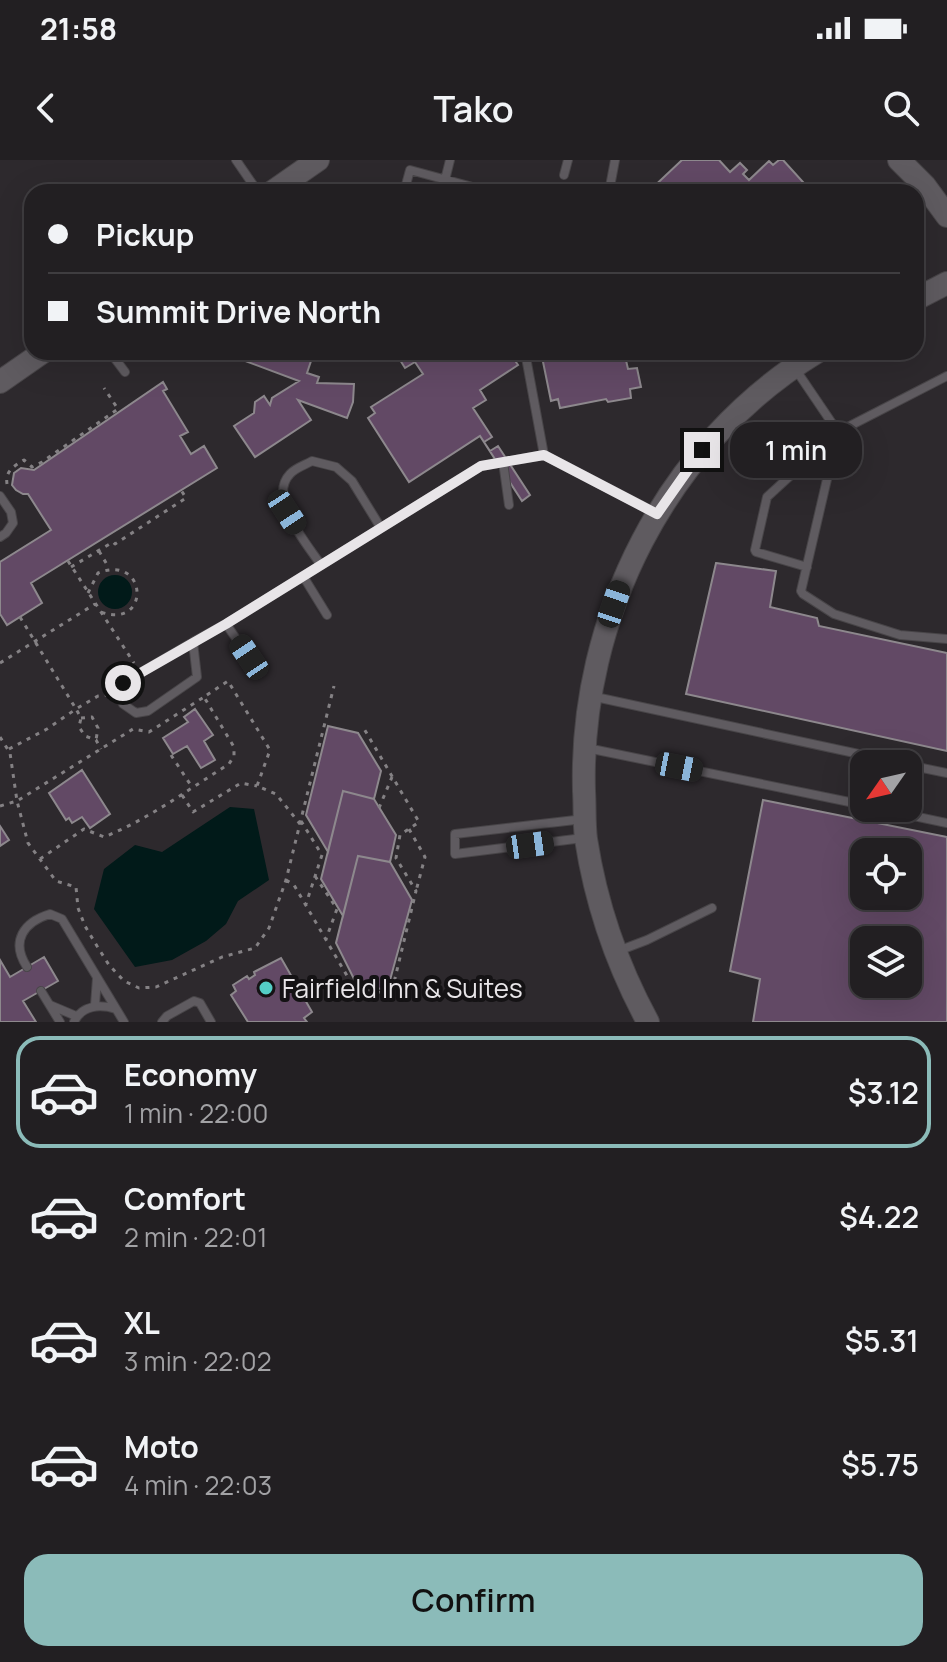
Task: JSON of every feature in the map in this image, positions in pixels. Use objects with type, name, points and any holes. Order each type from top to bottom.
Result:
[{"type":"street","points":[[284,184],[318,160]]},
{"type":"street","points":[[899,160],[923,184]]},
{"type":"street","points":[[924,185],[947,216]]},
{"type":"street","points":[[924,295],[947,283]]},
{"type":"street","points":[[0,382],[32,360]]},
{"type":"street","points":[[648,1022],[627,982],[597,897],[586,828],[586,720],[599,650],[621,586],[657,514],[702,450],[740,410],[803,360]]},
{"type":"lane","points":[[236,160],[252,184]]},
{"type":"lane","points":[[445,180],[450,160]]},
{"type":"lane","points":[[564,175],[568,160]]},
{"type":"lane","points":[[610,184],[615,160]]},
{"type":"lane","points":[[406,184],[410,170],[460,184]]},
{"type":"lane","points":[[116,360],[125,372]]},
{"type":"lane","points":[[526,360],[544,455]]},
{"type":"lane","points":[[793,366],[838,432],[802,592],[834,614],[900,635],[947,639]]},
{"type":"lane","points":[[807,567],[755,551],[766,500],[838,432],[947,376]]},
{"type":"lane","points":[[193,642],[197,677],[148,711],[136,713],[123,704],[118,693],[123,683],[193,642],[226,624],[481,466],[544,455],[657,514]]},
{"type":"lane","points":[[321,565],[287,512],[282,496],[288,475],[299,468],[312,461],[336,467],[352,481],[381,528]]},
{"type":"lane","points":[[503,462],[509,505]]},
{"type":"lane","points":[[0,496],[11,512],[13,523],[0,537]]},
{"type":"lane","points":[[303,576],[327,615]]},
{"type":"lane","points":[[226,624],[249,657]]},
{"type":"lane","points":[[591,696],[850,752]]},
{"type":"lane","points":[[584,748],[850,802]]},
{"type":"lane","points":[[922,768],[947,773]]},
{"type":"lane","points":[[922,818],[947,823]]},
{"type":"lane","points":[[586,828],[455,854],[455,834],[586,828]]},
{"type":"lane","points":[[615,952],[712,908]]},
{"type":"lane","points":[[27,967],[21,958],[19,945],[26,927],[38,917],[50,914],[62,919],[124,1022]]},
{"type":"lane","points":[[95,1005],[97,977]]},
{"type":"lane","points":[[41,991],[60,1022]]},
{"type":"lane","points":[[162,1022],[194,1001],[200,1003],[211,1022]]},
{"type":"lane","points":[[50,1005],[75,1019],[95,1005],[116,1009]]},
{"type":"path","points":[[8,489],[6,478],[10,468],[24,460],[32,467],[42,462],[118,409],[104,388]]},
{"type":"path","points":[[71,567],[113,542],[115,544],[186,498],[181,490]]},
{"type":"path","points":[[99,550],[109,568]]},
{"type":"path","points":[[68,561],[140,673]]},
{"type":"path","points":[[88,593],[98,573],[109,568],[129,574],[136,583],[137,600],[134,607],[123,614],[111,616],[101,612]]},
{"type":"path","points":[[0,663],[95,604]]},
{"type":"path","points":[[20,617],[81,718],[79,727],[85,736],[96,740]]},
{"type":"path","points":[[0,806],[17,801],[133,729],[149,732],[228,681],[270,750],[257,786]]},
{"type":"path","points":[[0,737],[10,753],[17,801],[28,843],[56,881],[76,887],[78,908],[85,926],[109,965],[124,981],[139,988],[156,987],[222,957],[255,948],[269,928],[286,880],[334,686]]},
{"type":"path","points":[[8,750],[98,696],[118,693]]},
{"type":"path","points":[[40,859],[84,829],[104,837],[117,832],[229,764],[234,756],[234,747],[204,697]]},
{"type":"path","points":[[81,718],[92,717],[98,728],[96,740],[101,749]]},
{"type":"path","points":[[363,727],[419,822],[400,835],[396,858],[416,891]]},
{"type":"path","points":[[171,755],[192,787]]},
{"type":"path","points":[[379,808],[392,777]]},
{"type":"path","points":[[182,794],[193,812],[241,783],[276,794],[322,855],[306,905]]},
{"type":"path","points":[[286,880],[294,885],[353,986],[391,995],[425,857],[409,829]]},
{"type":"path","points":[[315,876],[337,909],[326,939]]},
{"type":"shaded area","points":[[115,575],[127,580],[132,592],[127,604],[115,609],[103,604],[98,592],[103,580]]},
{"type":"shaded area","points":[[230,807],[254,809],[269,880],[238,901],[226,924],[206,941],[172,960],[135,967],[94,909],[104,869],[135,845],[162,852]]},
{"type":"building","points":[[682,160],[719,160],[730,172],[740,163],[747,170],[743,174],[749,180],[769,161],[773,165],[783,160],[805,184],[656,184]]},
{"type":"building","points":[[243,360],[311,360],[307,373],[319,377],[317,383],[354,384],[353,402],[347,418],[298,400],[311,420],[255,457],[234,426],[254,413],[255,402],[264,396],[270,405],[272,398],[299,381]]},
{"type":"building","points":[[400,360],[515,360],[518,365],[480,390],[486,400],[473,408],[492,437],[484,442],[490,451],[498,446],[530,495],[522,501],[480,436],[409,482],[368,418],[375,413],[371,407],[423,374],[415,362],[405,368]]},
{"type":"building","points":[[543,360],[626,360],[628,369],[637,368],[641,387],[630,389],[631,398],[608,402],[606,399],[560,408],[558,399],[551,401]]},
{"type":"building","points":[[163,382],[167,389],[163,391],[188,432],[180,436],[191,454],[204,446],[217,468],[31,583],[42,603],[7,625],[0,614],[0,562],[51,530],[28,494],[23,494],[12,485],[14,473],[21,468],[34,470]]},
{"type":"building","points":[[716,563],[776,571],[770,607],[817,618],[819,626],[947,653],[947,751],[686,694]]},
{"type":"building","points":[[195,709],[213,735],[204,741],[215,760],[201,768],[187,746],[173,754],[163,738],[188,722],[184,717]]},
{"type":"building","points":[[328,726],[358,733],[381,771],[374,799],[343,791],[328,852],[306,815]]},
{"type":"building","points":[[82,770],[110,814],[90,828],[82,817],[72,823],[69,818],[66,820],[49,793]]},
{"type":"building","points":[[343,791],[374,799],[396,835],[390,862],[358,856],[343,916],[321,879]]},
{"type":"building","points":[[763,800],[850,817],[850,822],[872,822],[947,837],[947,1022],[753,1022],[760,979],[730,971]]},
{"type":"building","points":[[0,826],[9,840],[0,846]]},
{"type":"building","points":[[358,856],[390,862],[412,900],[387,991],[355,981],[336,943]]},
{"type":"building","points":[[44,957],[58,981],[23,1001],[36,1022],[0,1022],[0,960],[10,977]]},
{"type":"building","name":"Fairfield Inn & Suites","points":[[281,958],[312,1012],[304,1018],[307,1022],[248,1022],[231,995],[236,991],[233,985],[247,976],[249,979],[255,975],[254,972]]},
{"type":"place","name":"Fairfield Inn & Suites","points":[[266,988]]},
{"type":"route","points":[[123,683],[226,624],[481,466],[544,455],[657,514],[702,450]]}]
